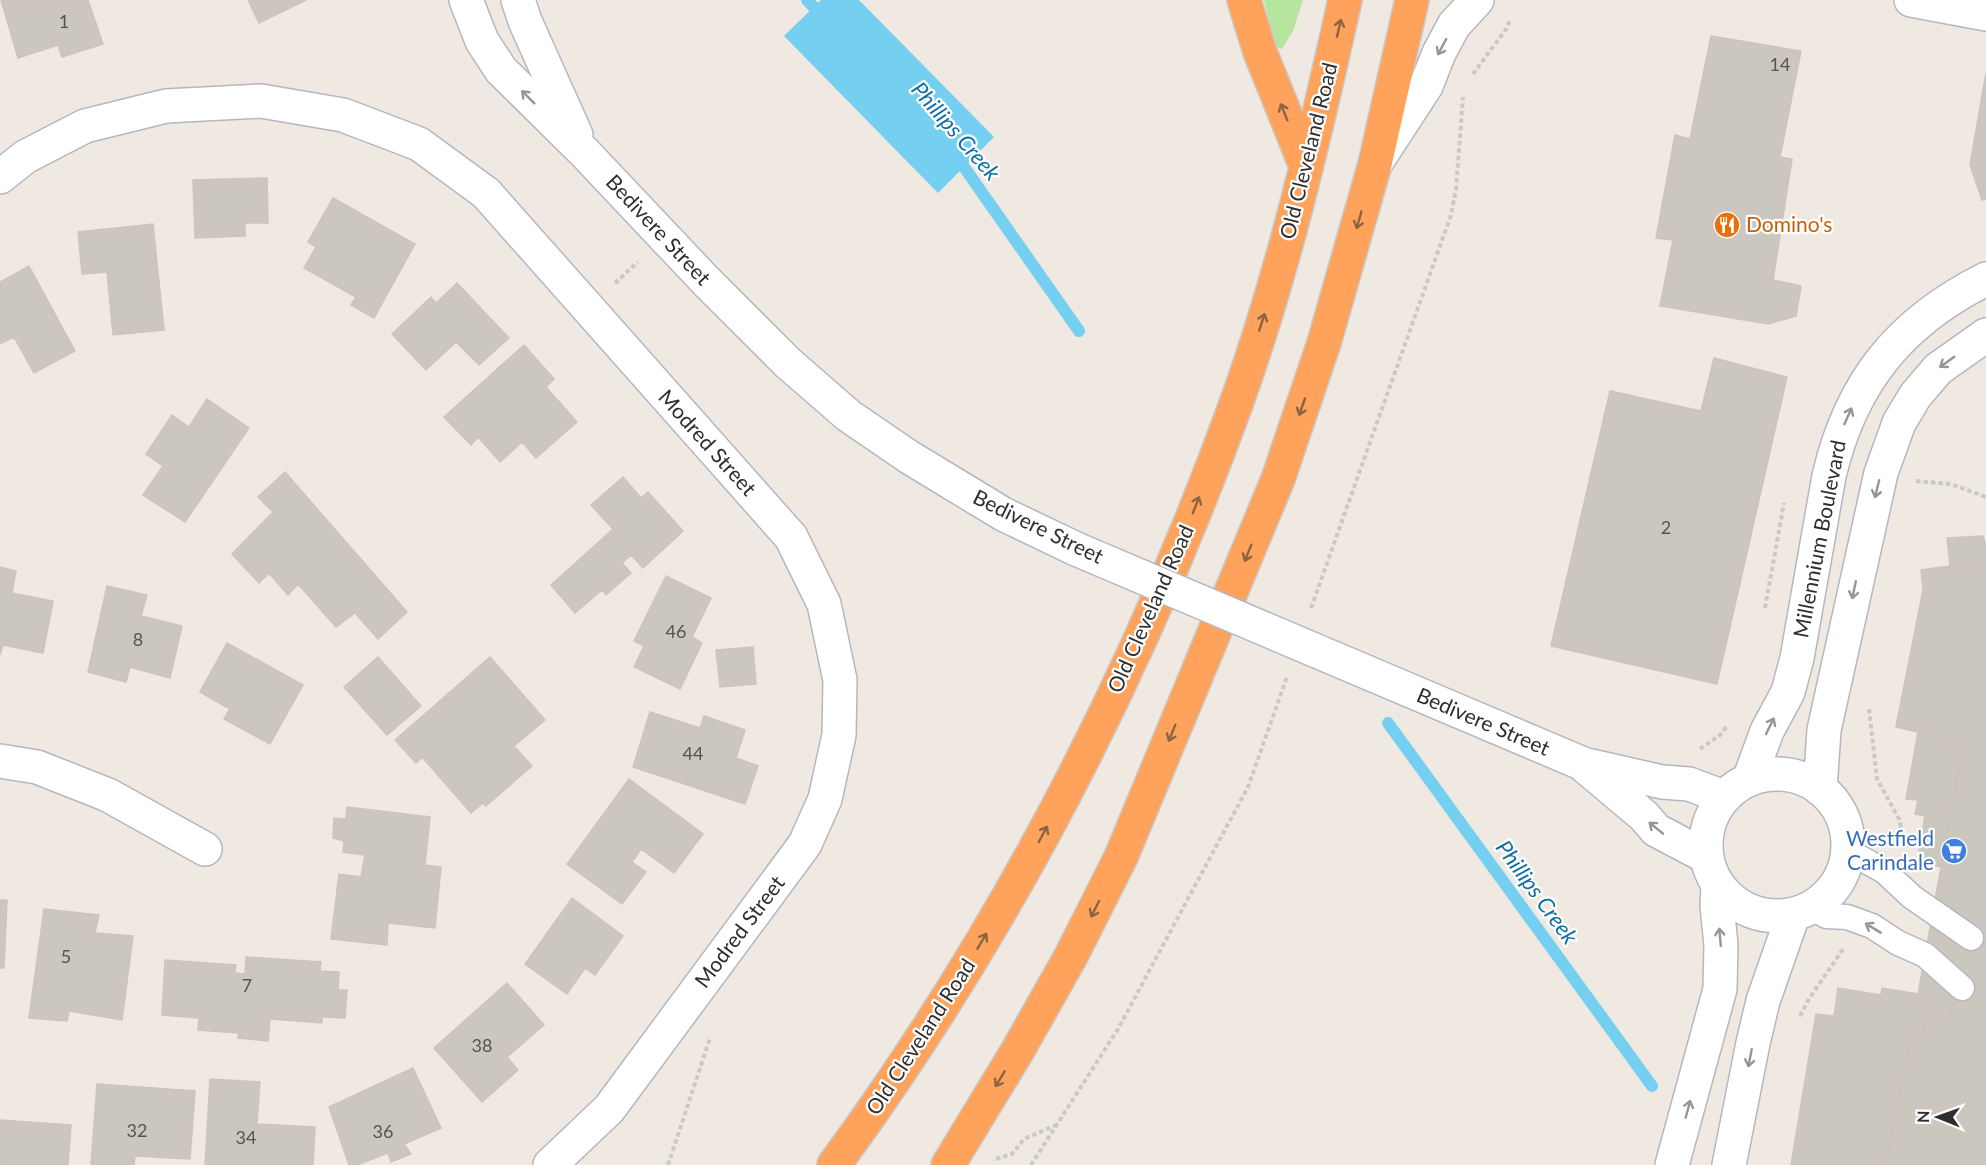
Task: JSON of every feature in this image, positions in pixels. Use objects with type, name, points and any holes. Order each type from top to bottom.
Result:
[{"type":"highway","points":[[1244,0],[1260,52],[1306,166]]},
{"type":"highway","name":"Old Cleveland Road","points":[[834,1165],[885,1096],[945,1003],[1015,885],[1088,748],[1177,553],[1237,402],[1280,266],[1345,0]]},
{"type":"highway","points":[[948,1165],[1018,1050],[1066,965],[1121,857],[1278,479],[1324,344],[1375,164],[1412,0]]},
{"type":"street","name":"Bedivere Street","points":[[466,0],[482,41],[501,70],[585,153],[757,334],[849,416],[909,458],[1003,514],[1076,549],[1581,763],[1662,782],[1736,788]]},
{"type":"street","name":"Bedivere Street","points":[[518,0],[525,21],[585,153]]},
{"type":"street","points":[[1375,164],[1426,86],[1439,53],[1454,25],[1477,0]]},
{"type":"street","points":[[1911,0],[1986,14]]},
{"type":"street","name":"Modred Street","points":[[0,177],[25,157],[85,126],[166,106],[261,101],[343,115],[419,144],[486,193],[791,537],[824,604],[840,680],[839,735],[825,799],[805,844],[609,1109],[550,1165]]},
{"type":"street","name":"Millennium Boulevard","points":[[1736,788],[1788,692],[1797,658],[1829,476],[1847,417],[1877,366],[1903,336],[1936,307],[1986,279]]},
{"type":"street","name":"Millennium Boulevard","points":[[1820,789],[1824,730],[1866,533],[1884,463],[1899,423],[1915,396],[1938,369],[1986,335]]},
{"type":"street","points":[[0,761],[38,767],[108,795],[206,849]]},
{"type":"street","name":"Bedivere Street","points":[[1581,763],[1644,816],[1656,830],[1712,871]]},
{"type":"street","points":[[1672,1165],[1720,989],[1721,945],[1706,836],[1713,815],[1736,788],[1767,774],[1785,774],[1804,779],[1820,789],[1836,806],[1846,828],[1848,851],[1842,873],[1830,893],[1803,911],[1771,916],[1751,912],[1732,901],[1712,871]]},
{"type":"street","points":[[1729,1165],[1763,1001],[1803,911]]},
{"type":"lane","points":[[1848,851],[1884,871],[1902,889],[1971,938]]},
{"type":"lane","points":[[1803,911],[1826,916],[1847,917],[1872,926],[1898,943],[1925,955],[1962,988]]},
{"type":"path","points":[[1468,84],[1478,66],[1507,28],[1510,10]]},
{"type":"path","points":[[1308,618],[1451,215],[1456,189],[1464,94]]},
{"type":"path","points":[[1906,481],[1951,484],[1986,497]]},
{"type":"path","points":[[1031,1165],[1118,1029],[1248,787],[1288,675]]},
{"type":"path","points":[[1870,701],[1868,712],[1877,779],[1899,819],[1912,871],[1902,889]]},
{"type":"path","points":[[1797,1021],[1809,999],[1850,940],[1872,926]]},
{"type":"path","points":[[668,1165],[713,1028]]},
{"type":"path","points":[[991,1161],[1012,1154],[1024,1139],[1057,1125]]},
{"type":"green space","points":[[1264,0],[1303,0],[1293,31],[1282,49],[1275,46]]},
{"type":"water","points":[[821,0],[859,0],[994,137],[938,193],[784,36]]},
{"type":"building","points":[[1,0],[88,0],[103,44],[62,57],[58,45],[18,58]]},
{"type":"building","points":[[248,0],[306,0],[259,23]]},
{"type":"building","points":[[1711,36],[1801,51],[1780,157],[1792,159],[1773,280],[1801,286],[1796,316],[1768,324],[1660,306],[1673,240],[1656,238],[1675,135],[1690,139]]},
{"type":"building","points":[[1986,73],[1986,199],[1982,200],[1970,165]]},
{"type":"building","points":[[267,178],[268,223],[245,223],[245,236],[195,238],[193,180]]},
{"type":"building","points":[[333,198],[415,244],[374,318],[351,305],[356,297],[304,268],[316,247],[308,242]]},
{"type":"building","points":[[153,224],[164,330],[113,335],[107,272],[82,274],[78,232]]},
{"type":"building","points":[[29,266],[75,351],[34,373],[14,337],[0,344],[0,282]]},
{"type":"building","points":[[457,283],[509,338],[479,365],[456,342],[426,370],[392,334],[431,297],[436,303]]},
{"type":"building","points":[[524,345],[554,379],[546,387],[577,422],[536,458],[522,442],[500,462],[478,437],[471,445],[444,417]]},
{"type":"building","points":[[1714,358],[1787,377],[1717,684],[1551,646],[1610,391],[1701,411]]},
{"type":"building","points":[[207,399],[249,428],[185,522],[143,495],[163,466],[146,454],[172,415],[189,427]]},
{"type":"building","points":[[285,472],[407,612],[378,639],[355,613],[336,627],[298,584],[288,595],[269,573],[259,583],[232,554],[273,512],[258,497]]},
{"type":"building","points":[[623,477],[641,498],[648,492],[683,531],[643,568],[631,555],[622,563],[631,573],[606,595],[602,590],[575,613],[551,585],[613,529],[591,505]]},
{"type":"building","name":"Westfield Carindale","points":[[1983,536],[1986,546],[1986,1165],[1791,1165],[1816,1014],[1834,1016],[1838,988],[1881,995],[1882,988],[1918,994],[1942,867],[1923,864],[1926,851],[1919,851],[1925,816],[1915,814],[1918,800],[1906,799],[1918,732],[1896,727],[1923,590],[1921,570],[1950,566],[1947,538]]},
{"type":"building","name":"Westfield Carindale","points":[[1950,566],[1986,567],[1986,1165],[1886,1165],[1912,1032],[1923,1034],[1927,1013],[1950,1018],[1953,999],[1918,994],[1964,740],[1896,727],[1923,590],[1921,570]]},
{"type":"building","points":[[0,567],[16,571],[12,593],[53,601],[43,653],[3,645],[0,655]]},
{"type":"building","points":[[666,576],[711,598],[692,637],[702,643],[680,689],[634,667],[644,646],[634,641]]},
{"type":"building","points":[[107,586],[147,595],[141,616],[182,626],[170,678],[130,667],[126,682],[88,672]]},
{"type":"building","points":[[227,643],[303,685],[270,744],[224,719],[230,709],[200,692]]},
{"type":"building","points":[[753,647],[756,684],[720,687],[716,650]]},
{"type":"building","points":[[378,657],[421,706],[387,735],[344,687]]},
{"type":"building","points":[[490,657],[545,720],[514,746],[532,766],[486,806],[483,803],[471,813],[422,757],[416,763],[395,740]]},
{"type":"building","points":[[650,712],[700,728],[704,716],[745,730],[736,758],[758,766],[745,804],[633,767]]},
{"type":"building","points":[[629,779],[703,834],[674,873],[641,849],[632,862],[646,872],[622,904],[567,864]]},
{"type":"building","points":[[347,807],[430,817],[425,865],[441,867],[435,928],[388,923],[387,945],[331,939],[339,874],[361,877],[365,855],[343,852],[344,841],[333,838],[334,818],[346,819]]},
{"type":"building","points":[[572,898],[623,936],[595,975],[585,968],[567,994],[525,964]]},
{"type":"building","points":[[0,900],[7,900],[4,968],[0,968]]},
{"type":"building","points":[[44,909],[99,915],[95,933],[133,936],[122,1020],[69,1011],[67,1021],[29,1018]]},
{"type":"building","points":[[246,957],[321,962],[320,971],[339,972],[338,990],[347,990],[345,1018],[322,1017],[322,1023],[270,1019],[268,1041],[238,1038],[239,1033],[198,1030],[199,1018],[162,1015],[165,960],[236,965],[235,973],[245,974]]},
{"type":"building","points":[[507,983],[544,1025],[507,1057],[518,1070],[482,1102],[434,1048]]},
{"type":"building","points":[[413,1068],[441,1128],[404,1144],[411,1154],[391,1162],[388,1153],[357,1165],[349,1165],[329,1107]]},
{"type":"building","points":[[210,1079],[260,1082],[257,1124],[315,1127],[313,1165],[205,1165]]},
{"type":"building","points":[[97,1084],[195,1091],[190,1159],[135,1156],[134,1165],[91,1165]]},
{"type":"building","points":[[0,1120],[71,1125],[68,1165],[0,1165]]},
{"type":"waterway","name":"Phillips Creek","points":[[807,0],[825,19]]},
{"type":"waterway","name":"Phillips Creek","points":[[954,156],[1079,331]]},
{"type":"waterway","name":"Phillips Creek","points":[[1388,723],[1652,1086]]},
{"type":"place","name":"Domino's","points":[[1727,225]]},
{"type":"place","name":"Westfield Carindale","points":[[1954,851]]}]
